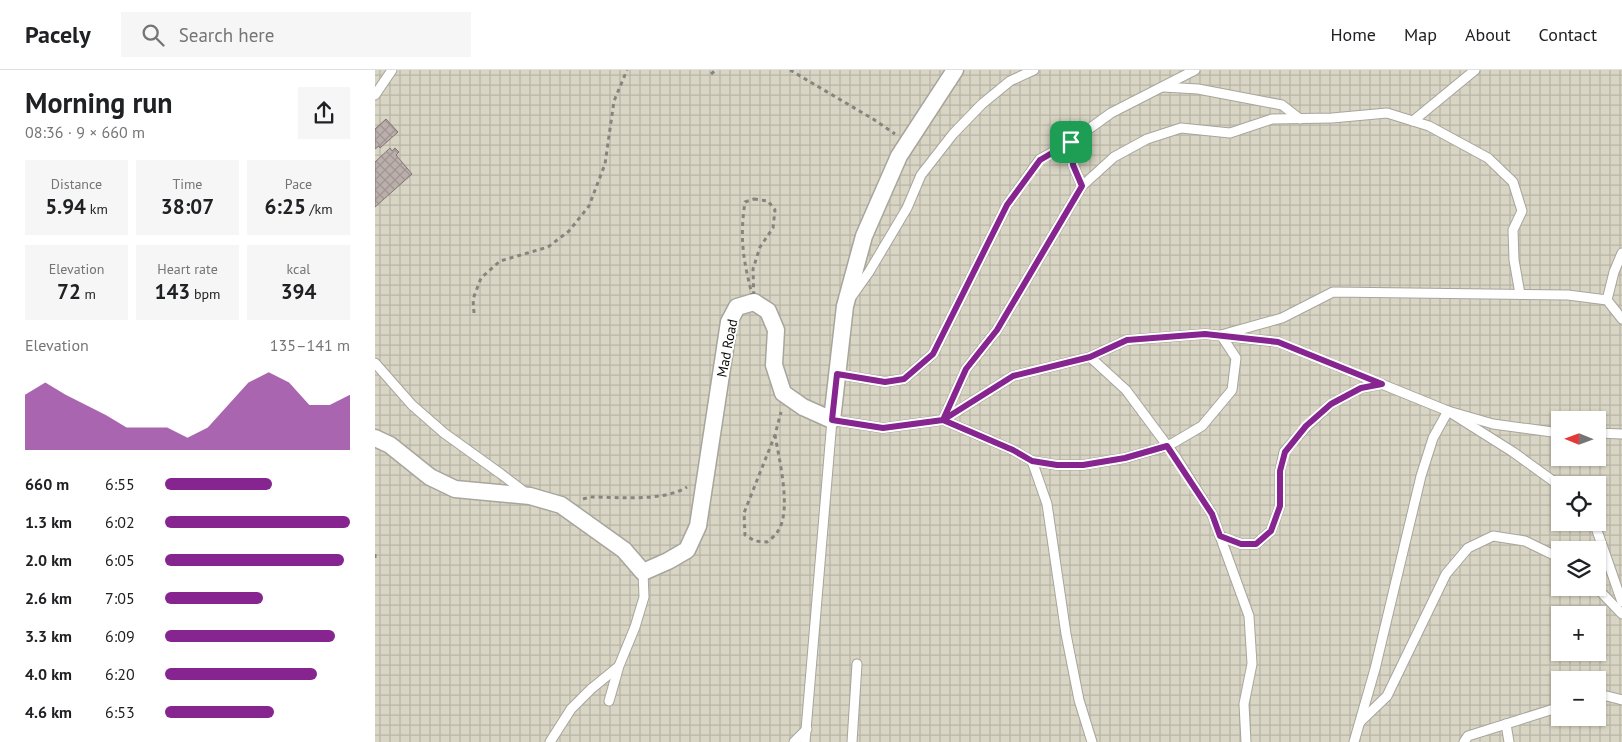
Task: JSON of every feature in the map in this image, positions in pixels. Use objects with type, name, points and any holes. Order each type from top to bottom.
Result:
[{"type":"street","points":[[754,302],[768,311],[776,330],[774,365],[783,393],[803,407],[832,420],[845,306],[864,236],[899,156],[955,70]]},
{"type":"street","name":"Mad Road","points":[[643,572],[687,550],[699,526],[729,322],[737,307],[754,302]]},
{"type":"street","points":[[375,438],[390,445],[430,477],[455,489],[530,496],[561,505],[624,550],[643,572]]},
{"type":"lane","points":[[375,95],[393,70]]},
{"type":"lane","points":[[845,306],[869,272],[907,208],[921,175],[953,134],[982,104],[1010,81],[1034,70]]},
{"type":"lane","points":[[837,374],[885,382],[904,379],[933,354],[1007,205],[1040,160],[1071,142],[1111,113],[1195,70]]},
{"type":"lane","points":[[1413,121],[1475,70]]},
{"type":"lane","points":[[1163,87],[1198,89],[1281,105],[1300,119]]},
{"type":"lane","points":[[943,420],[966,369],[997,330],[1082,186],[1115,157],[1147,139],[1181,128],[1230,133],[1272,119],[1332,118],[1387,113],[1429,126],[1489,158],[1513,182],[1522,211],[1513,230],[1514,260],[1520,294]]},
{"type":"lane","points":[[1071,142],[1073,165],[1082,186]]},
{"type":"lane","points":[[1607,300],[1614,272],[1622,253]]},
{"type":"lane","points":[[1221,335],[1282,318],[1333,292],[1569,295],[1607,300],[1622,319]]},
{"type":"lane","points":[[805,742],[832,420],[883,428],[943,420],[1013,376],[1090,357],[1127,340],[1205,334],[1278,342],[1448,411],[1493,424],[1551,432]]},
{"type":"lane","points":[[943,420],[1013,450],[1032,461],[1057,465],[1083,465],[1125,458],[1167,446],[1202,426],[1232,390],[1236,358],[1221,335]]},
{"type":"lane","points":[[1090,357],[1126,390],[1167,446],[1212,514],[1249,616],[1252,664],[1244,704],[1247,742]]},
{"type":"lane","points":[[375,363],[412,404],[444,433],[530,496]]},
{"type":"lane","points":[[1220,536],[1241,544],[1256,544],[1271,531],[1280,506],[1280,471],[1285,452],[1306,426],[1331,404],[1361,388],[1382,384]]},
{"type":"lane","points":[[1448,411],[1513,452],[1551,479]]},
{"type":"lane","points":[[1354,742],[1375,669],[1421,476],[1433,438],[1448,411]]},
{"type":"lane","points":[[1606,433],[1622,434]]},
{"type":"lane","points":[[1032,461],[1047,504],[1068,644],[1079,700],[1093,742]]},
{"type":"lane","points":[[1597,531],[1622,602]]},
{"type":"lane","points":[[1359,723],[1387,696],[1446,574],[1468,548],[1493,536],[1525,541],[1551,554]]},
{"type":"lane","points":[[609,702],[619,666],[635,627],[644,597],[643,572]]},
{"type":"lane","points":[[1605,596],[1622,614]]},
{"type":"lane","points":[[852,742],[857,664]]},
{"type":"lane","points":[[551,742],[571,709],[591,689],[619,666]]},
{"type":"lane","points":[[1606,696],[1622,700]]},
{"type":"lane","points":[[1464,742],[1468,736],[1551,711]]},
{"type":"lane","points":[[1505,724],[1509,742]]},
{"type":"lane","points":[[794,742],[807,729]]},
{"type":"path","points":[[474,313],[473,299],[481,278],[500,261],[548,247],[569,231],[589,206],[605,164],[614,101],[627,70]]},
{"type":"path","points":[[711,74],[716,70]]},
{"type":"path","points":[[790,70],[873,119],[907,143]]},
{"type":"path","points":[[754,199],[768,202],[775,210],[773,228],[760,246],[753,269],[754,302],[744,265],[741,226],[745,202],[754,199]]},
{"type":"path","points":[[775,434],[783,480],[785,508],[779,530],[767,542],[755,541],[745,535],[744,513],[775,434],[786,395]]},
{"type":"path","points":[[561,505],[590,498],[655,496],[681,491],[706,474]]},
{"type":"path","points":[[375,554],[375,562]]},
{"type":"shaded area","points":[[375,70],[1622,70],[1622,742],[375,742]]},
{"type":"building","points":[[386,119],[398,132],[380,148],[379,146],[375,149],[375,129]]},
{"type":"building","points":[[390,148],[392,151],[395,148],[399,152],[396,155],[412,174],[375,207],[375,162]]},
{"type":"route","points":[[1071,142],[1040,160],[1007,205],[933,354],[904,379],[885,382],[837,374],[832,420],[883,428],[943,420],[1013,450],[1032,461],[1057,465],[1083,465],[1125,458],[1167,446],[1212,514],[1220,536],[1241,544],[1256,544],[1271,531],[1280,506],[1280,471],[1285,452],[1306,426],[1331,404],[1361,388],[1382,384],[1278,342],[1205,334],[1127,340],[1090,357],[1013,376],[943,420],[966,369],[997,330],[1082,186],[1073,165],[1071,142]]}]
